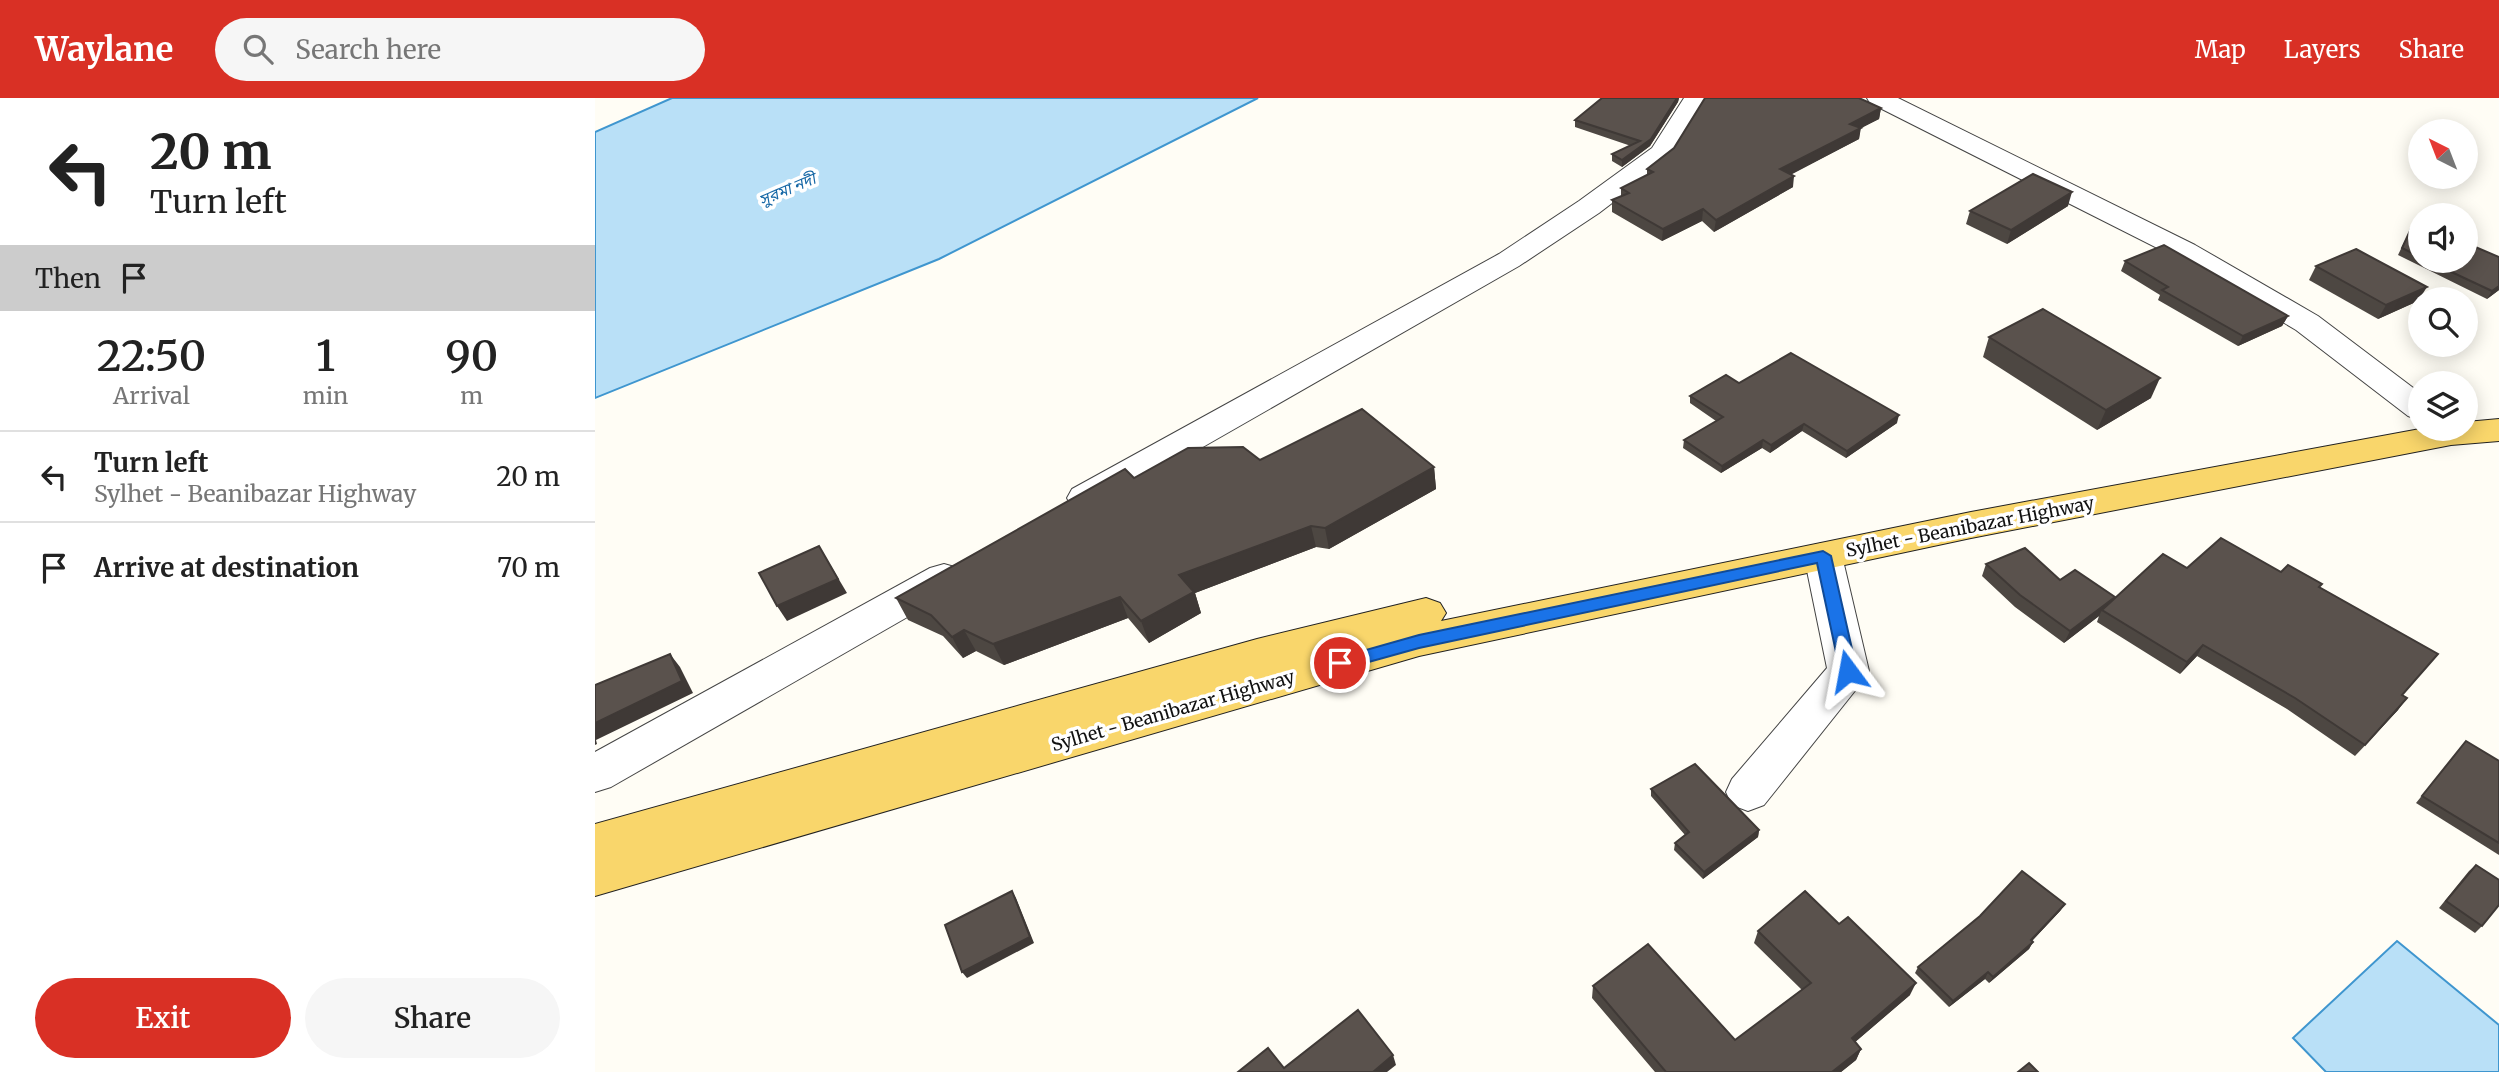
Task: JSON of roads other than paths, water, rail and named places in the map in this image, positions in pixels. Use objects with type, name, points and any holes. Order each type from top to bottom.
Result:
[{"type":"main road","points":[[2478,412],[2499,410]]},
{"type":"main road","name":"Sylhet - Beanibazar Highway","points":[[595,844],[1244,659],[1409,617],[1954,505],[2408,420]]},
{"type":"main road","name":"Sylhet - Beanibazar Highway","points":[[595,875],[1419,641],[1971,525],[2451,434],[2499,430]]},
{"type":"street","points":[[1058,513],[1510,260],[1589,207],[1662,153],[1696,98]]},
{"type":"street","points":[[1879,98],[1921,108],[2196,258],[2307,323],[2408,400]]},
{"type":"street","points":[[1748,792],[1848,671],[1823,556]]},
{"type":"street","points":[[595,774],[973,561]]},
{"type":"water","name":"সুরমা নদী","points":[[672,98],[1258,98],[939,259],[595,398],[595,132]]},
{"type":"water","points":[[2397,941],[2499,1025],[2499,1072],[2326,1072],[2293,1038]]}]
